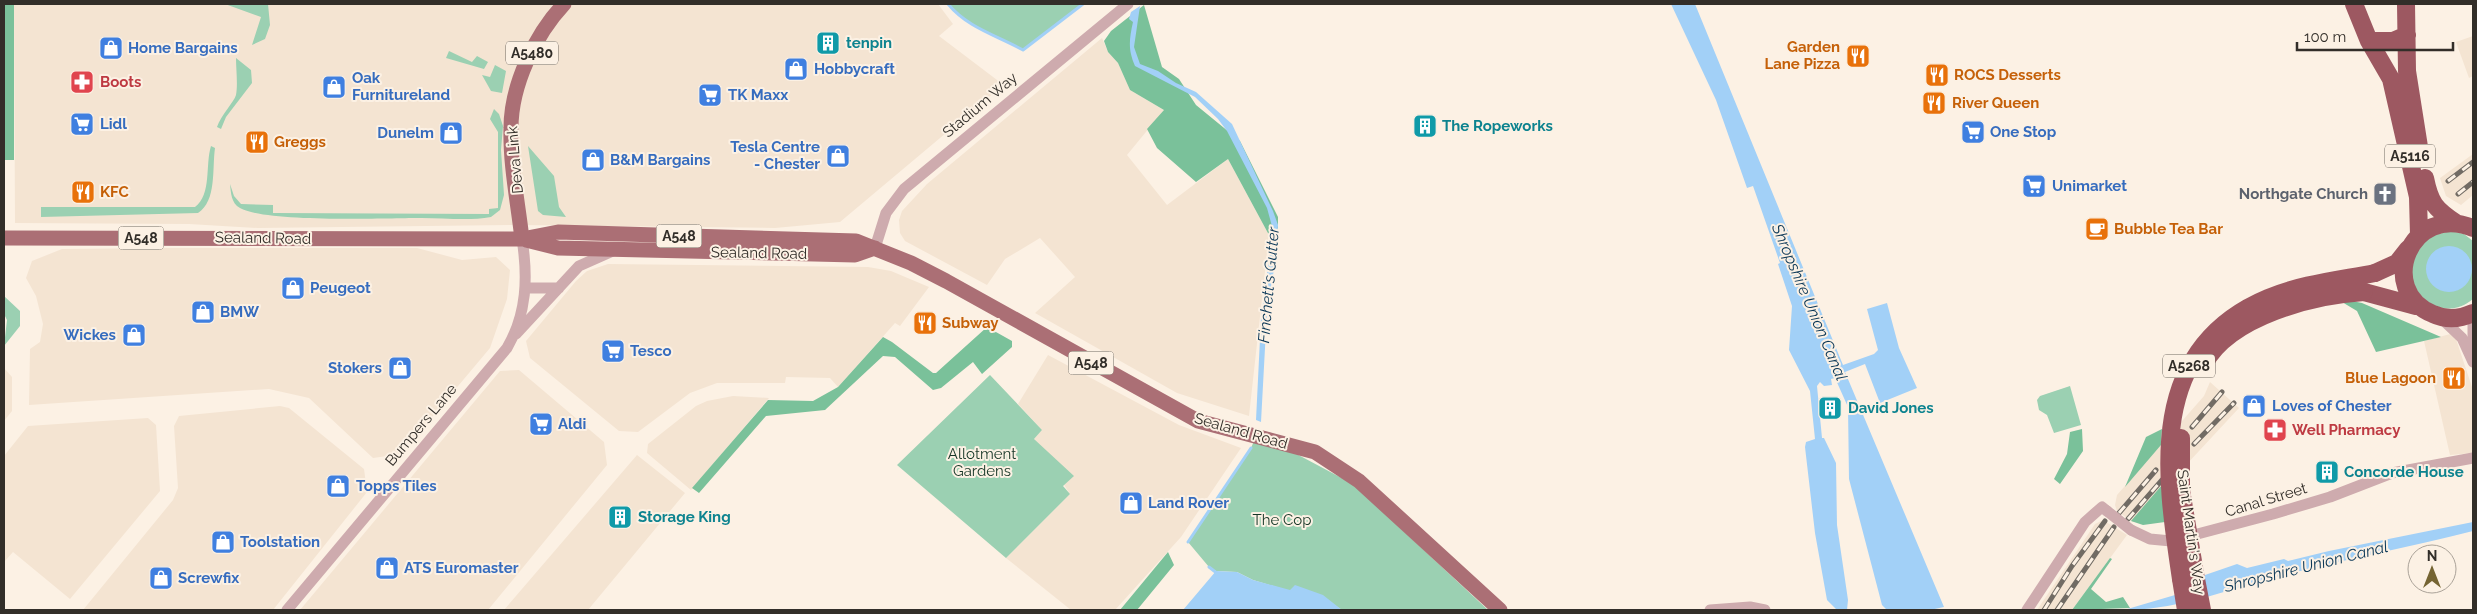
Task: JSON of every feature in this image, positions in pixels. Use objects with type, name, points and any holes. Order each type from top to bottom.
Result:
[{"type":"highway","name":"A5116","points":[[2354,4],[2369,41],[2391,79],[2394,88],[2418,197],[2414,242]]},
{"type":"highway","name":"A5116","points":[[2406,4],[2407,71],[2430,198],[2437,210],[2456,223]]},
{"type":"highway","points":[[2369,41],[2393,41],[2407,34]]},
{"type":"highway","name":"A5268","points":[[2414,242],[2430,227],[2443,223],[2456,223],[2473,228]]},
{"type":"highway","points":[[2414,242],[2404,261],[2404,275],[2407,288],[2416,306]]},
{"type":"highway","name":"Saint Martin's Way","points":[[2186,610],[2177,554],[2168,470],[2174,413],[2179,388],[2194,357],[2224,323],[2269,298],[2307,286],[2375,273],[2397,263],[2414,242]]},
{"type":"highway","name":"Saint Martin's Way","points":[[2202,610],[2181,490],[2182,422],[2193,383],[2206,360],[2217,347],[2248,324],[2273,312],[2313,299],[2339,293],[2364,292],[2416,306]]},
{"type":"highway","name":"A5268","points":[[2416,306],[2441,317],[2454,319],[2473,313]]},
{"type":"main road","name":"Deva Link","points":[[522,239],[511,149],[512,108],[524,71],[538,40],[554,15],[564,4]]},
{"type":"main road","name":"Sealand Road","points":[[4,238],[522,239],[558,232],[856,241],[911,263],[946,281],[1198,421],[1315,452],[1360,481],[1500,610]]},
{"type":"main road","name":"Sealand Road","points":[[522,239],[558,248],[615,250],[856,255],[875,248]]},
{"type":"street","name":"Stadium Way","points":[[875,248],[886,213],[904,189],[1016,94],[1128,4]]},
{"type":"street","name":"Bumpers Lane","points":[[287,610],[507,348],[513,337],[524,304],[527,267],[522,239]]},
{"type":"street","points":[[513,337],[579,266],[615,250]]},
{"type":"street","points":[[525,288],[559,288]]},
{"type":"street","points":[[2441,317],[2462,338],[2473,362]]},
{"type":"street","points":[[2473,321],[2473,342]]},
{"type":"street","name":"Canal Street","points":[[2027,610],[2085,522],[2104,509],[2131,530],[2150,539],[2172,541],[2330,497],[2392,473],[2473,458]]},
{"type":"street","points":[[1710,610],[1750,607],[1765,610]]},
{"type":"shaded area","points":[[14,4],[938,4],[953,24],[939,36],[1001,83],[996,91],[840,222],[775,228],[518,225],[258,228],[189,224],[15,223]]},
{"type":"shaded area","points":[[2473,36],[2473,76],[2469,78],[2456,42]]},
{"type":"shaded area","points":[[1102,38],[1108,52],[1118,63],[1130,90],[1164,110],[1127,155],[1167,205],[1228,159],[1269,235],[1249,416],[1177,393],[1035,313],[1075,277],[1040,238],[1005,259],[987,285],[905,241],[900,233],[899,220],[902,211],[927,184]]},
{"type":"shaded area","points":[[2473,154],[2473,195],[2461,205],[2446,196],[2440,178]]},
{"type":"shaded area","points":[[417,248],[462,260],[496,257],[510,270],[507,299],[490,348],[401,454],[373,458],[309,398],[269,389],[29,405],[30,349],[40,342],[43,324],[36,296],[26,278],[32,261],[62,249]]},
{"type":"shaded area","points":[[608,264],[868,267],[891,271],[929,287],[900,326],[895,323],[838,387],[830,378],[786,377],[785,383],[717,383],[690,393],[638,432],[619,431],[530,358],[526,341],[576,281],[587,271]]},
{"type":"shaded area","points":[[2454,333],[2473,390],[2473,453],[2450,455],[2424,341]]},
{"type":"shaded area","points":[[1048,355],[1179,425],[1241,448],[1181,537],[1115,610],[1071,610],[1006,558],[1070,494],[1034,439],[1042,430],[1018,404]]},
{"type":"shaded area","points":[[4,368],[12,377],[12,411],[4,421]]},
{"type":"shaded area","points":[[519,370],[604,442],[607,465],[488,610],[300,610],[500,371]]},
{"type":"shaded area","points":[[2210,382],[2239,408],[2133,522],[2117,511],[2115,505],[2117,495],[2204,396]]},
{"type":"shaded area","points":[[733,396],[769,398],[691,490],[647,453],[648,444],[696,406],[707,401]]},
{"type":"shaded area","points":[[280,406],[289,408],[364,469],[367,492],[273,610],[83,610],[173,500],[178,488],[174,426],[179,416]]},
{"type":"shaded area","points":[[148,418],[156,425],[160,491],[70,599],[13,552],[4,562],[4,456],[28,426]]},
{"type":"shaded area","points":[[637,455],[685,493],[588,610],[504,610]]},
{"type":"shaded area","points":[[2103,520],[2127,535],[2072,610],[2037,610],[2095,524]]},
{"type":"green space","points":[[4,4],[14,4],[14,160],[4,160]]},
{"type":"green space","points":[[225,4],[268,4],[270,25],[265,39],[252,45],[261,17]]},
{"type":"green space","points":[[948,4],[1083,4],[1023,50],[973,25]]},
{"type":"green space","points":[[1144,5],[1162,67],[1179,79],[1196,105],[1240,141],[1278,217],[1278,228],[1269,235],[1228,159],[1196,182],[1157,148],[1147,129],[1164,110],[1130,90],[1118,63],[1108,52],[1104,41],[1111,31]]},
{"type":"green space","points":[[449,51],[472,62],[477,56],[488,62],[484,69],[446,58]]},
{"type":"green space","points":[[236,58],[251,70],[252,83],[226,117],[221,129],[217,127],[219,122],[236,95]]},
{"type":"green space","points":[[495,65],[506,71],[502,93],[491,91],[482,75],[490,77]]},
{"type":"green space","points":[[494,109],[499,114],[503,126],[501,150],[504,195],[500,210],[491,217],[466,219],[300,218],[254,213],[237,206],[232,198],[230,184],[234,196],[241,204],[273,205],[273,213],[489,214],[489,209],[498,208],[498,132],[490,119]]},
{"type":"green space","points":[[211,146],[215,148],[211,192],[204,208],[198,213],[41,217],[41,207],[195,207],[204,195]]},
{"type":"green space","points":[[528,146],[554,176],[559,207],[566,217],[543,215],[538,211]]},
{"type":"green space","points":[[2451,231],[2464,234],[2473,241],[2473,299],[2459,307],[2446,308],[2433,305],[2422,297],[2415,286],[2411,274],[2413,260],[2425,240],[2428,237]]},
{"type":"green space","points":[[4,296],[20,311],[20,326],[4,346],[7,320],[4,314]]},
{"type":"green space","points":[[2342,302],[2362,303],[2441,337],[2376,352],[2357,311]]},
{"type":"green space","points":[[987,327],[1012,341],[1012,347],[982,374],[973,362],[941,388],[933,390],[895,357],[883,356],[825,410],[766,416],[699,493],[692,488],[768,400],[813,401],[838,387],[883,337],[933,373],[936,373]]},
{"type":"green space","name":"Allotment Gardens","points":[[990,375],[1042,430],[1034,439],[1074,476],[1063,486],[1070,494],[1006,558],[897,465]]},
{"type":"green space","points":[[2070,386],[2081,425],[2054,433],[2047,415],[2039,410],[2037,400],[2040,396]]},
{"type":"green space","points":[[2082,429],[2083,451],[2060,484],[2054,479],[2067,454],[2070,432]]},
{"type":"green space","points":[[2162,429],[2161,445],[2125,487],[2146,437]]},
{"type":"green space","name":"The Cop","points":[[1254,441],[1289,450],[1353,484],[1488,610],[1342,610],[1333,604],[1253,580],[1237,572],[1216,571],[1209,567],[1188,542]]},
{"type":"green space","points":[[2162,485],[2165,522],[2143,525],[2131,521]]},
{"type":"green space","points":[[1168,552],[1174,565],[1137,610],[1120,610]]},
{"type":"green space","points":[[2110,558],[2112,559],[2091,589],[2106,602],[2123,597],[2130,608],[2072,610]]},
{"type":"water","name":"Shropshire Union Canal","points":[[1671,4],[1695,4],[1843,365],[1874,354],[1878,350],[1867,309],[1887,303],[1899,348],[1917,388],[1880,403],[1865,364],[1845,372],[1944,607],[1930,610],[1887,610],[1882,605],[1849,479],[1848,407],[1835,378],[1831,379],[1832,385],[1824,386],[1820,382],[1817,386],[1822,438],[1824,438],[1836,463],[1837,525],[1848,600],[1847,610],[1837,610],[1827,600],[1815,533],[1805,447],[1806,442],[1815,439],[1810,391],[1789,350],[1792,306],[1778,264],[1780,263],[1753,186],[1747,188],[1716,100]]},
{"type":"water","points":[[1140,6],[1134,47],[1140,64],[1158,71],[1176,83],[1196,92],[1232,124],[1278,225],[1274,269],[1267,311],[1261,422],[1256,420],[1261,318],[1273,230],[1267,208],[1227,131],[1218,119],[1195,97],[1135,66],[1130,45],[1133,22],[1129,19],[1131,12]]},
{"type":"water","points":[[2444,246],[2454,246],[2466,252],[2471,260],[2471,278],[2466,286],[2458,291],[2444,292],[2436,289],[2429,282],[2426,274],[2426,264],[2429,256],[2436,249]]},
{"type":"water","name":"Shropshire Union Canal","points":[[2473,522],[2473,531],[2420,544],[2407,544],[2407,547],[2287,574],[2176,604],[2124,610],[2175,595],[2205,575],[2237,564],[2247,568]]},
{"type":"water","points":[[1216,571],[1237,572],[1253,580],[1290,590],[1295,585],[1323,595],[1342,610],[1183,610]]},
{"type":"waterway","points":[[948,4],[973,25],[1023,50],[1083,4]]},
{"type":"waterway","name":"Finchett's Gutter","points":[[1188,542],[1251,448]]},
{"type":"waterway","name":"Finchett's Gutter","points":[[1209,567],[1218,574]]},
{"type":"railway","points":[[2448,181],[2473,162]]},
{"type":"railway","points":[[2458,194],[2473,182]]},
{"type":"railway","points":[[2192,427],[2222,392]]},
{"type":"railway","points":[[2194,444],[2234,403]]},
{"type":"railway","points":[[2119,513],[2156,470]]},
{"type":"railway","points":[[2128,519],[2162,480]]},
{"type":"railway","points":[[2044,610],[2072,566],[2105,521]]},
{"type":"railway","points":[[2057,610],[2114,527]]},
{"type":"place","name":"tenpin","points":[[828,43]]},
{"type":"place","name":"Home Bargains","points":[[111,48]]},
{"type":"place","name":"Garden Lane Pizza","points":[[1858,56]]},
{"type":"place","name":"Hobbycraft","points":[[796,69]]},
{"type":"place","name":"ROCS Desserts","points":[[1937,75]]},
{"type":"place","name":"Boots","points":[[82,82]]},
{"type":"place","name":"Oak Furnitureland","points":[[334,87]]},
{"type":"place","name":"TK Maxx","points":[[710,95]]},
{"type":"place","name":"River Queen","points":[[1934,103]]},
{"type":"place","name":"Lidl","points":[[82,124]]},
{"type":"place","name":"The Ropeworks","points":[[1425,126]]},
{"type":"place","name":"One Stop","points":[[1973,132]]},
{"type":"place","name":"Dunelm","points":[[451,133]]},
{"type":"place","name":"Greggs","points":[[257,142]]},
{"type":"place","name":"Tesla Centre - Chester","points":[[838,156]]},
{"type":"place","name":"B&M Bargains","points":[[593,160]]},
{"type":"place","name":"Unimarket","points":[[2034,186]]},
{"type":"place","name":"KFC","points":[[83,192]]},
{"type":"place","name":"Northgate Church","points":[[2385,194]]},
{"type":"place","name":"Bubble Tea Bar","points":[[2097,229]]},
{"type":"place","name":"Peugeot","points":[[293,288]]},
{"type":"place","name":"BMW","points":[[203,312]]},
{"type":"place","name":"Subway","points":[[925,323]]},
{"type":"place","name":"Wickes","points":[[134,335]]},
{"type":"place","name":"Tesco","points":[[613,351]]},
{"type":"place","name":"Stokers","points":[[400,368]]},
{"type":"place","name":"Blue Lagoon","points":[[2454,378]]},
{"type":"place","name":"Loves of Chester","points":[[2254,406]]},
{"type":"place","name":"David Jones","points":[[1830,408]]},
{"type":"place","name":"Aldi","points":[[541,424]]},
{"type":"place","name":"Well Pharmacy","points":[[2275,430]]},
{"type":"place","name":"Concorde House","points":[[2327,472]]},
{"type":"place","name":"Topps Tiles","points":[[338,486]]},
{"type":"place","name":"Land Rover","points":[[1131,503]]},
{"type":"place","name":"Storage King","points":[[620,517]]},
{"type":"place","name":"Toolstation","points":[[223,542]]},
{"type":"place","name":"ATS Euromaster","points":[[387,568]]},
{"type":"place","name":"Screwfix","points":[[161,578]]}]
